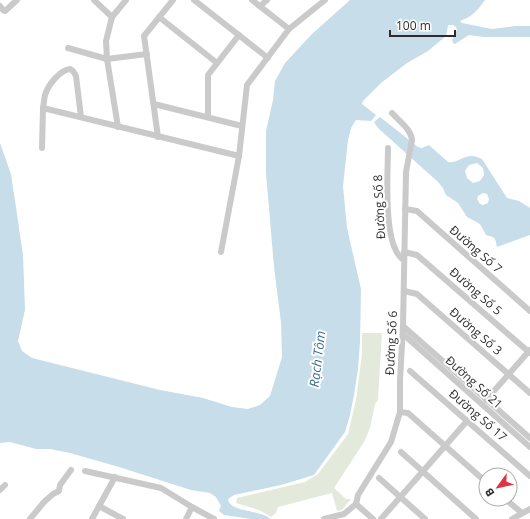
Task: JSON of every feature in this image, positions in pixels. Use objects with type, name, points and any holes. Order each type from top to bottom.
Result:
[{"type":"street","points":[[0,6],[5,11],[17,0]]},
{"type":"street","points":[[94,0],[112,17]]},
{"type":"street","points":[[118,127],[107,59],[106,41],[112,17],[126,0]]},
{"type":"street","points":[[158,137],[144,36],[173,0]]},
{"type":"street","points":[[194,0],[268,58]]},
{"type":"street","points":[[252,0],[289,29]]},
{"type":"street","points":[[260,6],[267,0]]},
{"type":"street","points":[[221,252],[239,156],[247,85],[289,29],[325,0]]},
{"type":"street","points":[[159,17],[217,63]]},
{"type":"street","points":[[208,117],[208,75],[239,35]]},
{"type":"street","points":[[68,48],[107,59],[147,54]]},
{"type":"street","points":[[42,148],[43,108],[45,94],[62,72],[70,69],[76,76],[81,118]]},
{"type":"street","points":[[154,104],[242,126]]},
{"type":"street","points":[[43,108],[239,156]]},
{"type":"street","name":"Đường Số 6","points":[[356,504],[358,495],[391,442],[400,412],[400,380],[404,326],[406,172],[412,140],[408,130],[392,113]]},
{"type":"street","name":"Đường Số 8","points":[[388,148],[387,196],[390,234],[393,248],[398,256],[404,260]]},
{"type":"street","name":"Đường Số 7","points":[[405,209],[417,211],[530,310]]},
{"type":"street","name":"Đường Số 5","points":[[404,252],[417,255],[530,351]]},
{"type":"street","name":"Đường Số 3","points":[[404,291],[417,294],[530,393]]},
{"type":"street","name":"Đường Số 21","points":[[404,326],[530,438]]},
{"type":"street","name":"Đường Số 21","points":[[403,334],[530,447]]},
{"type":"street","points":[[486,400],[530,351]]},
{"type":"street","name":"Đường Số 17","points":[[410,371],[530,476]]},
{"type":"street","points":[[400,412],[408,413],[478,475]]},
{"type":"street","points":[[381,519],[467,421]]},
{"type":"street","points":[[401,452],[476,519]]},
{"type":"street","points":[[30,519],[44,502],[53,494],[60,491],[60,485],[71,470]]},
{"type":"street","points":[[85,471],[161,488],[214,519]]},
{"type":"street","points":[[92,519],[114,477]]},
{"type":"street","points":[[379,478],[425,519]]},
{"type":"street","points":[[0,490],[5,485]]},
{"type":"street","points":[[324,519],[343,517],[356,504],[373,519]]},
{"type":"street","points":[[99,506],[123,519]]},
{"type":"street","points":[[186,519],[192,507]]},
{"type":"street","points":[[512,519],[526,511],[530,517]]},
{"type":"green space","points":[[362,333],[382,333],[378,400],[375,404],[370,428],[364,442],[334,488],[346,499],[351,499],[342,510],[337,511],[332,493],[278,507],[276,513],[271,517],[259,510],[236,503],[237,498],[305,482],[318,474],[348,434],[356,400],[362,354]]},
{"type":"water","name":"Rạch Tôm","points":[[350,0],[485,0],[474,13],[460,21],[462,23],[492,29],[530,26],[530,37],[484,37],[469,35],[455,44],[452,40],[457,30],[456,27],[453,25],[448,25],[446,36],[428,51],[407,63],[381,83],[363,101],[362,104],[376,115],[371,121],[356,120],[351,128],[348,140],[343,186],[347,228],[361,289],[358,369],[350,415],[345,432],[314,475],[281,485],[234,495],[228,499],[234,507],[260,514],[271,519],[251,519],[224,515],[219,511],[221,506],[216,497],[210,493],[191,490],[70,453],[50,449],[36,449],[10,442],[0,443],[0,143],[11,174],[23,255],[25,310],[18,341],[22,351],[32,358],[160,390],[203,398],[232,407],[248,409],[260,405],[270,396],[282,357],[281,322],[274,267],[266,173],[266,131],[273,100],[275,81],[285,63],[312,34]]},
{"type":"water","points":[[380,117],[418,147],[422,148],[429,145],[448,162],[472,156],[482,159],[507,198],[519,201],[530,208],[530,235],[497,247],[494,238],[486,235],[480,224],[467,217],[458,203],[446,195],[438,182],[378,128],[374,122]],"holes":[[[477,163],[483,168],[484,175],[480,181],[473,183],[467,178],[465,171],[469,165]],[[483,193],[487,194],[489,199],[488,203],[483,205],[480,204],[477,199],[478,196]]]}]
